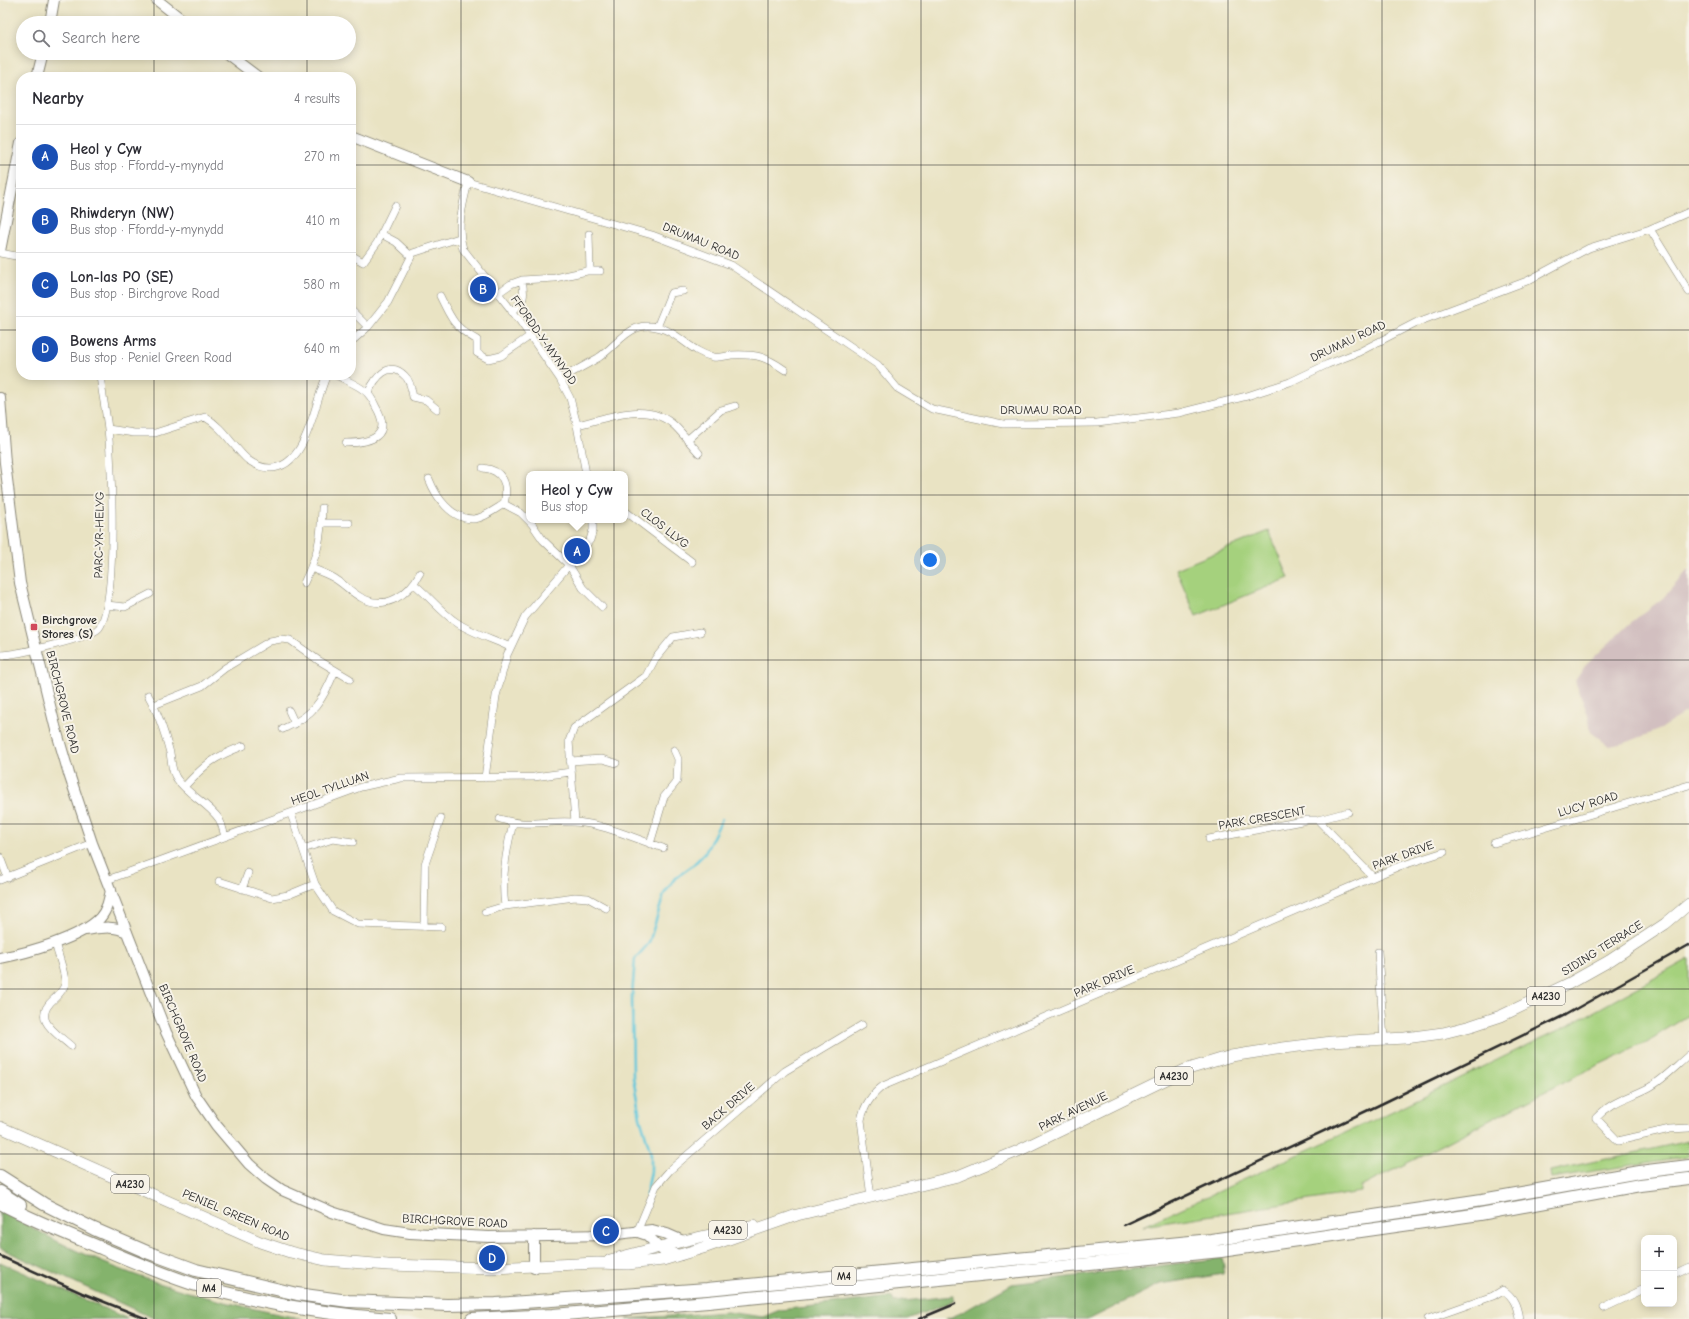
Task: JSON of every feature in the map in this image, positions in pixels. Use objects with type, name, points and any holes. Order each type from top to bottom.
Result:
[{"type":"highway","name":"M4","points":[[0,1176],[44,1204],[94,1229],[147,1252],[196,1270],[297,1294],[356,1302],[447,1305],[496,1304],[708,1290],[1210,1240],[1482,1200],[1639,1172],[1689,1166]]},
{"type":"highway","name":"M4","points":[[0,1172],[15,1186]]},
{"type":"highway","name":"M4","points":[[472,1319],[553,1315],[708,1302],[1221,1251],[1480,1214],[1640,1185],[1689,1179]]},
{"type":"highway","name":"M4","points":[[0,1192],[78,1239]]},
{"type":"highway","name":"M4","points":[[0,1202],[24,1216],[178,1278],[246,1298],[346,1316],[390,1319]]},
{"type":"main road","points":[[51,16],[54,0]]},
{"type":"main road","points":[[156,0],[177,16]]},
{"type":"main road","points":[[39,72],[42,60]]},
{"type":"main road","points":[[235,60],[251,72]]},
{"type":"main road","name":"DRUMAU ROAD","points":[[356,138],[468,182]]},
{"type":"main road","points":[[0,252],[16,169]]},
{"type":"main road","name":"BIRCHGROVE ROAD","points":[[0,398],[5,463],[20,583],[55,726],[76,798],[92,843],[166,1032],[196,1096],[232,1145],[266,1179],[282,1190],[312,1204],[358,1222],[384,1228],[436,1235],[534,1236],[608,1235],[638,1232],[661,1232],[683,1240]]},
{"type":"main road","points":[[84,931],[100,918],[108,904],[109,885]]},
{"type":"main road","name":"SIDING TERRACE","points":[[1384,1040],[1443,1033],[1471,1026],[1532,1003],[1609,960],[1665,924],[1689,904]]},
{"type":"main road","points":[[0,958],[12,956],[84,931],[104,927],[118,928],[127,932]]},
{"type":"main road","name":"PARK AVENUE","points":[[658,1246],[774,1222],[958,1176],[980,1168],[1085,1120],[1185,1070],[1231,1056],[1332,1042],[1384,1040]]},
{"type":"main road","name":"PENIEL GREEN ROAD","points":[[0,1127],[237,1232],[290,1252],[325,1260],[388,1265],[534,1268],[598,1263],[650,1262],[680,1255]]},
{"type":"main road","name":"PARK AVENUE","points":[[680,1255],[736,1237],[774,1222]]},
{"type":"main road","points":[[638,1232],[647,1235],[658,1246],[670,1253],[680,1255]]},
{"type":"main road","points":[[534,1236],[534,1268]]},
{"type":"main road","name":"PENIEL GREEN ROAD","points":[[598,1263],[658,1246]]},
{"type":"street","name":"DRUMAU ROAD","points":[[468,182],[652,235],[731,265],[878,365],[898,388],[932,409],[1002,424],[1097,423],[1179,413],[1247,396],[1290,382],[1328,364],[1359,352],[1415,323],[1527,281],[1589,248],[1650,229],[1689,212]]},
{"type":"street","points":[[356,338],[368,327],[388,302],[411,256],[421,249],[459,238],[460,217],[468,182]]},
{"type":"street","points":[[356,258],[363,262],[377,243],[395,206]]},
{"type":"street","points":[[1650,229],[1689,292]]},
{"type":"street","points":[[381,234],[396,242],[411,256]]},
{"type":"street","points":[[589,234],[590,270]]},
{"type":"street","name":"FFORDD-Y-MYNYDD","points":[[459,238],[463,249],[498,293],[560,378],[570,398],[577,425],[585,471]]},
{"type":"street","points":[[0,252],[16,256]]},
{"type":"street","points":[[498,293],[511,284],[522,280],[555,278],[590,270],[600,271]]},
{"type":"street","points":[[512,312],[522,304],[524,296],[522,280]]},
{"type":"street","points":[[657,327],[671,293],[682,291]]},
{"type":"street","points":[[440,296],[450,317],[461,331],[477,340],[477,353],[488,359],[501,356],[530,336]]},
{"type":"street","points":[[356,315],[368,327]]},
{"type":"street","points":[[560,378],[598,358],[614,345],[625,333],[640,326],[657,327],[667,330],[701,352],[714,357],[750,354],[768,358],[785,370]]},
{"type":"street","points":[[368,393],[374,381],[386,370],[394,369],[406,376],[414,397],[426,400],[437,409]]},
{"type":"street","name":"PARC-YR-HELYG","points":[[36,649],[87,635],[98,629],[104,618],[107,605],[112,544],[111,465],[108,429],[101,380]]},
{"type":"street","points":[[108,429],[134,433],[154,433],[205,417],[213,421],[247,459],[261,468],[276,468],[282,466],[290,460],[309,431],[325,380]]},
{"type":"street","points":[[345,380],[368,393],[382,417],[382,429],[378,436],[363,443],[346,443]]},
{"type":"street","points":[[687,440],[721,410],[735,406]]},
{"type":"street","points":[[577,425],[632,412],[655,414],[674,424],[699,454]]},
{"type":"street","points":[[482,468],[494,469],[502,476],[505,486],[504,504]]},
{"type":"street","points":[[429,479],[435,493],[444,504],[453,512],[466,518],[474,519],[504,504]]},
{"type":"street","points":[[504,504],[521,513],[526,518]]},
{"type":"street","points":[[304,583],[317,556],[322,523],[322,508]]},
{"type":"street","name":"CLOS LLYG","points":[[628,513],[692,562]]},
{"type":"street","points":[[322,523],[349,523]]},
{"type":"street","points":[[531,523],[544,540],[569,565],[583,588],[602,607]]},
{"type":"street","points":[[485,778],[496,696],[510,647],[525,617],[590,540],[593,530],[592,523]]},
{"type":"street","points":[[311,568],[333,577],[361,598],[371,602],[382,603],[394,600],[405,594],[414,584],[420,573]]},
{"type":"street","points":[[414,584],[426,593],[457,623],[510,647]]},
{"type":"street","points":[[107,605],[125,607],[150,594]]},
{"type":"street","points":[[574,822],[569,741],[574,728],[646,676],[655,659],[673,637],[700,632]]},
{"type":"street","points":[[154,705],[202,686],[225,668],[270,641],[281,639],[290,640],[350,679]]},
{"type":"street","points":[[0,655],[36,649]]},
{"type":"street","points":[[283,729],[295,724],[313,711],[328,689],[336,671]]},
{"type":"street","points":[[148,695],[154,705],[170,753],[171,768],[177,779],[190,795],[215,815],[219,820],[225,836]]},
{"type":"street","points":[[289,711],[295,724]]},
{"type":"street","points":[[184,787],[203,766],[218,756],[243,746]]},
{"type":"street","points":[[650,844],[664,797],[677,781],[678,759],[674,750]]},
{"type":"street","points":[[570,761],[602,759],[616,763]]},
{"type":"street","name":"HEOL TYLLUAN","points":[[109,885],[225,836],[291,814],[361,787],[401,778],[534,777],[571,772]]},
{"type":"street","name":"LUCY ROAD","points":[[1494,843],[1689,785]]},
{"type":"street","name":"PARK CRESCENT","points":[[1209,839],[1307,820],[1318,820],[1348,812]]},
{"type":"street","points":[[291,814],[315,884],[333,911],[358,924],[440,927]]},
{"type":"street","points":[[424,927],[425,864],[441,818]]},
{"type":"street","points":[[500,819],[529,825],[574,822],[600,827],[663,848]]},
{"type":"street","name":"PARK CRESCENT","points":[[1318,820],[1373,877]]},
{"type":"street","points":[[505,906],[504,896],[507,849],[514,823]]},
{"type":"street","points":[[303,849],[333,839],[353,842]]},
{"type":"street","points":[[0,880],[92,843]]},
{"type":"street","name":"PARK DRIVE","points":[[871,1197],[861,1120],[864,1109],[870,1098],[883,1086],[1373,877],[1397,867],[1444,852]]},
{"type":"street","points":[[0,857],[8,878]]},
{"type":"street","points":[[242,889],[248,873]]},
{"type":"street","points":[[219,881],[272,898],[288,896],[315,884]]},
{"type":"street","points":[[485,912],[505,906],[575,897],[588,898],[606,908]]},
{"type":"street","points":[[55,942],[64,976],[64,986],[60,994],[46,1007],[44,1018],[47,1024],[70,1046]]},
{"type":"street","points":[[1378,952],[1384,1040]]},
{"type":"street","name":"BACK DRIVE","points":[[638,1232],[656,1186],[670,1170],[785,1071],[862,1026]]},
{"type":"street","points":[[1689,1055],[1666,1076],[1650,1087],[1607,1106],[1596,1118],[1618,1141],[1670,1129],[1689,1128]]},
{"type":"street","points":[[1677,1274],[1689,1268]]},
{"type":"street","points":[[1428,1319],[1493,1296],[1503,1290],[1510,1295],[1515,1302],[1519,1319]]},
{"type":"street","points":[[1604,1308],[1641,1290]]},
{"type":"shaded area","points":[[1689,569],[1689,711],[1683,713],[1661,729],[1625,743],[1609,746],[1591,732],[1588,715],[1575,681],[1585,666],[1629,624],[1663,598]]},
{"type":"green space","points":[[1269,531],[1289,578],[1196,616],[1176,569]]},
{"type":"green space","points":[[1689,959],[1689,1015],[1645,1043],[1575,1076],[1361,1187],[1361,1192],[1143,1226],[1395,1110],[1577,1021]]},
{"type":"green space","points":[[1689,1141],[1689,1156],[1551,1178],[1550,1171]]},
{"type":"green space","points":[[0,1209],[65,1245],[130,1273],[216,1300],[303,1319],[155,1319],[0,1248]]},
{"type":"green space","points":[[1222,1258],[1224,1267],[1223,1274],[1160,1284],[1090,1319],[946,1319],[961,1313],[1012,1284]]},
{"type":"green space","points":[[0,1262],[128,1319],[0,1319]]},
{"type":"green space","points":[[953,1296],[955,1301],[907,1319],[627,1319],[727,1312],[763,1317],[780,1310],[892,1297],[894,1302]]},
{"type":"waterway","points":[[646,1195],[651,1172],[651,1154],[640,1117],[633,1077],[632,996],[635,959],[649,943],[664,894],[675,878],[692,866],[705,853],[722,819]]},
{"type":"railway","points":[[1124,1225],[1377,1106],[1565,1015],[1689,945]]},
{"type":"railway","points":[[0,1256],[82,1293],[147,1319]]},
{"type":"railway","points":[[919,1319],[955,1304]]},
{"type":"place","name":"Rhiwderyn (NW)","points":[[483,289]]},
{"type":"place","name":"Heol y Cyw","points":[[577,551]]},
{"type":"place","name":"Birchgrove Stores (S)","points":[[34,627]]},
{"type":"place","name":"Lon-las PO (SE)","points":[[606,1231]]},
{"type":"place","name":"Bowens Arms","points":[[492,1258]]}]
